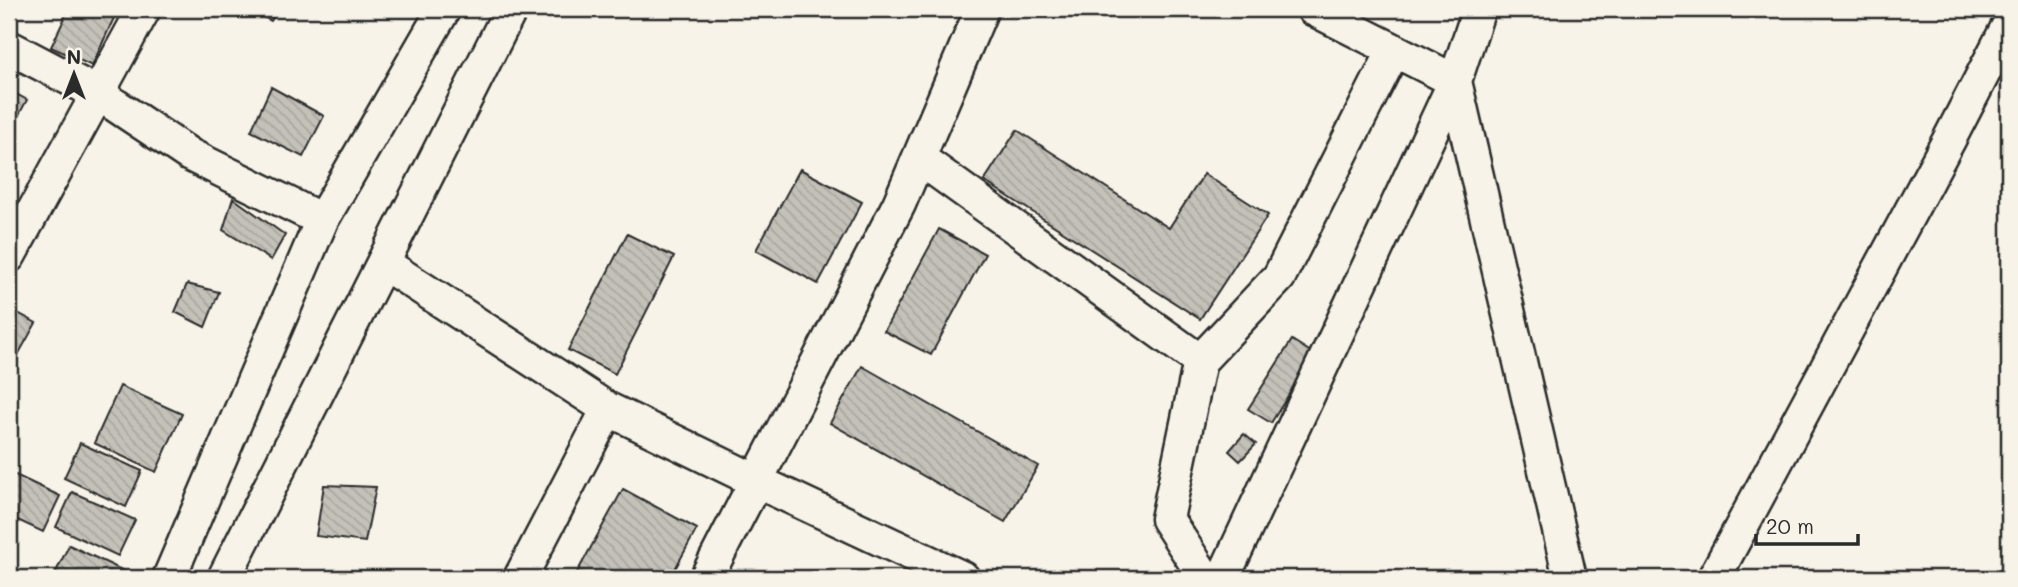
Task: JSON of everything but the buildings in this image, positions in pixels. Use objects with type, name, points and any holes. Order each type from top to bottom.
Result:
[{"type":"street","points":[[9,256],[144,9]]},
{"type":"street","points":[[169,578],[323,220],[444,9]]},
{"type":"street","points":[[224,578],[511,9]]},
{"type":"street","points":[[706,578],[899,204],[982,9]]},
{"type":"street","points":[[1313,9],[1455,81]]},
{"type":"street","points":[[1223,578],[1455,81],[1479,9]]},
{"type":"street","points":[[1714,578],[1951,138],[2009,24]]},
{"type":"street","points":[[9,47],[97,93],[190,155],[323,220]]},
{"type":"street","points":[[1205,578],[1167,519],[1200,361],[1279,277],[1394,50]]},
{"type":"street","points":[[1455,81],[1570,578]]},
{"type":"street","points":[[919,158],[1200,361]]},
{"type":"street","points":[[383,263],[608,409],[963,578]]},
{"type":"street","points":[[520,578],[608,409]]}]
